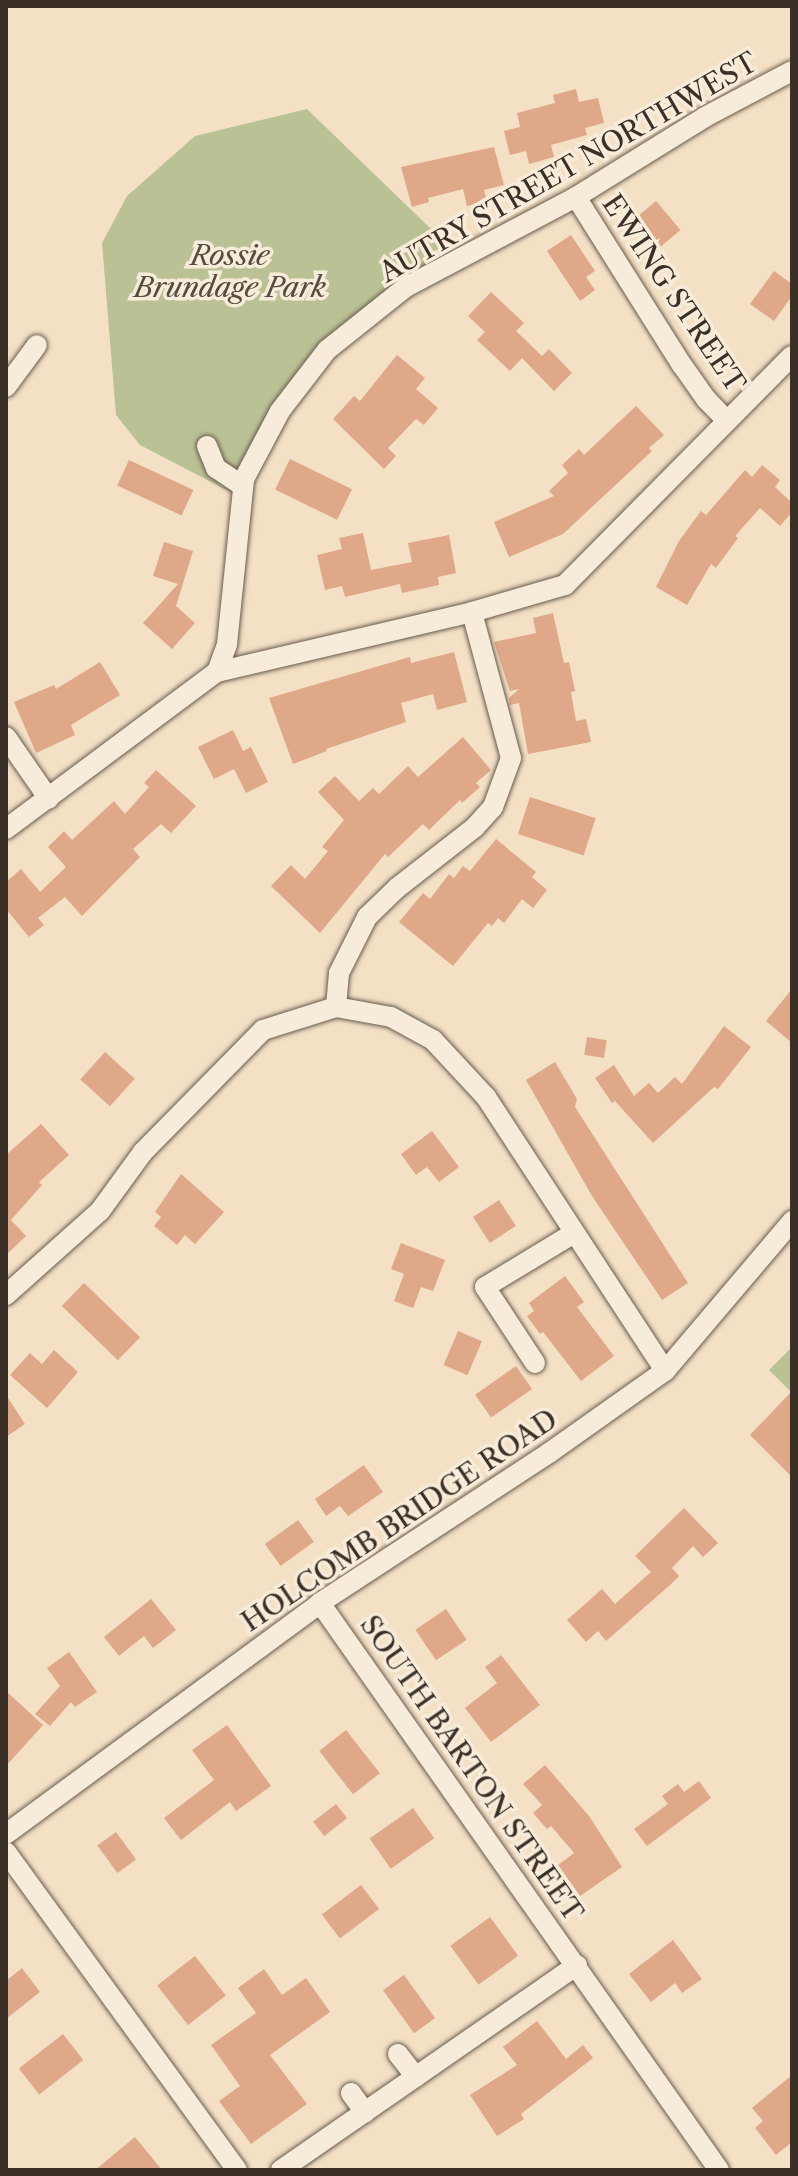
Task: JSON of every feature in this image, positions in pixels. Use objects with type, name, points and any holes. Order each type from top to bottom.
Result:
[{"type":"street","name":"AUTRY STREET NORTHWEST","points":[[217,672],[227,644],[243,486],[280,411],[327,350],[406,287],[576,197],[705,117],[792,71]]},
{"type":"street","name":"EWING STREET","points":[[576,197],[682,365],[726,420]]},
{"type":"street","points":[[6,387],[37,345]]},
{"type":"street","points":[[6,829],[217,672],[472,612],[550,590],[577,577],[726,420],[792,356]]},
{"type":"street","points":[[207,446],[216,468],[243,486]]},
{"type":"street","points":[[336,1007],[339,973],[367,917],[397,888],[484,817],[493,807],[511,758],[472,612]]},
{"type":"street","points":[[6,737],[49,799]]},
{"type":"street","points":[[6,1295],[100,1211],[143,1152],[263,1030],[336,1007],[391,1017],[433,1040],[486,1097],[665,1371]]},
{"type":"street","name":"HOLCOMB BRIDGE ROAD","points":[[6,1834],[320,1603],[549,1453],[665,1371],[792,1221]]},
{"type":"street","points":[[535,1363],[485,1287],[574,1233]]},
{"type":"street","name":"SOUTH BARTON STREET","points":[[320,1603],[719,2170]]},
{"type":"street","points":[[6,1852],[237,2170]]},
{"type":"street","points":[[281,2170],[577,1965]]},
{"type":"street","points":[[398,2054],[416,2077]]},
{"type":"street","points":[[351,2093],[365,2112]]},
{"type":"green space","name":"Rossie Brundage Park","points":[[307,109],[460,257],[327,350],[240,497],[140,445],[116,415],[102,243],[127,196],[195,136]]},
{"type":"green space","points":[[792,1347],[792,1393],[769,1370]]},
{"type":"building","points":[[576,89],[579,102],[598,98],[604,123],[585,128],[587,135],[551,145],[554,157],[529,164],[526,151],[510,155],[504,131],[520,127],[517,113],[555,103],[553,95]]},
{"type":"building","points":[[494,147],[504,185],[484,190],[487,201],[467,206],[463,189],[428,198],[429,202],[412,207],[401,167]]},
{"type":"building","points":[[656,201],[680,230],[657,250],[632,221]]},
{"type":"building","points":[[571,235],[595,271],[586,277],[595,290],[580,301],[547,251]]},
{"type":"building","points":[[774,271],[792,284],[792,296],[774,321],[750,304]]},
{"type":"building","points":[[491,292],[524,323],[516,331],[542,356],[549,349],[572,373],[554,391],[522,358],[510,371],[477,340],[485,332],[468,316]]},
{"type":"building","points":[[397,355],[425,378],[416,389],[438,408],[424,425],[416,419],[388,448],[396,456],[384,469],[333,419],[354,396],[360,401]]},
{"type":"building","points":[[636,406],[664,435],[649,448],[652,451],[563,534],[509,557],[494,522],[554,496],[549,491],[568,473],[562,465],[579,449],[584,455]]},
{"type":"building","points":[[290,459],[352,489],[337,520],[275,490]]},
{"type":"building","points":[[129,460],[193,490],[182,515],[117,485]]},
{"type":"building","points":[[762,465],[780,480],[775,487],[792,503],[792,512],[780,526],[760,508],[735,536],[738,538],[716,568],[711,564],[687,605],[656,587],[679,541],[701,511],[706,515],[745,470],[752,477]]},
{"type":"building","points":[[363,533],[371,570],[412,562],[408,543],[449,535],[456,573],[438,577],[439,585],[402,593],[400,584],[345,597],[342,586],[325,590],[317,555],[342,549],[339,538]]},
{"type":"building","points":[[164,542],[193,551],[176,606],[195,623],[172,649],[143,623],[178,584],[153,576]]},
{"type":"building","points":[[553,613],[564,663],[569,662],[575,691],[571,692],[576,721],[586,719],[591,742],[528,754],[519,703],[510,705],[509,698],[519,689],[510,691],[494,642],[536,633],[533,618]]},
{"type":"building","points":[[454,652],[467,702],[437,710],[433,694],[401,703],[406,722],[326,749],[293,764],[269,698],[410,657],[411,663]]},
{"type":"building","points":[[100,662],[120,695],[71,725],[75,735],[36,753],[14,702],[54,685],[56,689]]},
{"type":"building","points":[[233,730],[243,751],[251,747],[268,782],[246,793],[234,769],[214,779],[198,747]]},
{"type":"building","points":[[463,737],[491,770],[476,783],[480,787],[462,803],[460,800],[429,830],[423,824],[388,857],[385,854],[320,933],[271,886],[291,865],[305,879],[328,851],[322,847],[344,820],[318,792],[335,776],[359,801],[373,788],[379,794],[408,766],[418,777]]},
{"type":"building","points":[[156,770],[196,806],[171,833],[161,824],[133,849],[140,857],[82,916],[65,897],[38,918],[44,925],[29,937],[6,909],[6,882],[21,869],[40,892],[66,867],[48,847],[64,831],[72,840],[114,801],[125,814],[149,787],[144,783]]},
{"type":"building","points":[[530,797],[596,818],[584,855],[518,834]]},
{"type":"building","points":[[496,839],[536,872],[532,877],[547,890],[533,908],[522,899],[504,923],[498,918],[492,926],[488,923],[453,966],[399,922],[423,893],[430,899],[449,874],[454,878],[463,866],[470,871]]},
{"type":"building","points":[[792,989],[792,1043],[766,1021]]},
{"type":"building","points":[[724,1026],[751,1047],[718,1089],[714,1087],[653,1143],[615,1101],[612,1103],[595,1078],[614,1065],[634,1096],[649,1083],[658,1093],[675,1077],[682,1084]]},
{"type":"building","points":[[587,1037],[607,1040],[604,1058],[584,1055]]},
{"type":"building","points":[[105,1052],[135,1079],[110,1106],[80,1079]]},
{"type":"building","points":[[555,1062],[577,1099],[575,1107],[688,1283],[662,1300],[592,1196],[526,1080]]},
{"type":"building","points":[[41,1124],[69,1155],[39,1182],[42,1185],[11,1220],[26,1236],[6,1255],[6,1155]]},
{"type":"building","points":[[432,1131],[459,1167],[439,1182],[427,1167],[416,1175],[401,1154]]},
{"type":"building","points":[[181,1174],[224,1212],[195,1244],[185,1235],[177,1245],[154,1226],[161,1217],[155,1212]]},
{"type":"building","points":[[499,1200],[516,1226],[490,1243],[473,1217]]},
{"type":"building","points":[[401,1243],[445,1260],[433,1291],[421,1287],[413,1308],[394,1301],[404,1274],[391,1269]]},
{"type":"building","points":[[565,1276],[584,1302],[577,1307],[614,1356],[581,1381],[527,1316],[534,1311],[529,1303]]},
{"type":"building","points":[[84,1283],[140,1337],[118,1360],[62,1306]]},
{"type":"building","points":[[458,1331],[482,1341],[467,1375],[444,1365]]},
{"type":"building","points":[[54,1350],[78,1372],[47,1408],[10,1375],[30,1353],[42,1364]]},
{"type":"building","points":[[516,1366],[532,1389],[491,1418],[475,1395]]},
{"type":"building","points":[[792,1391],[792,1477],[750,1435]]},
{"type":"building","points":[[6,1395],[25,1424],[6,1437]]},
{"type":"building","points":[[364,1465],[383,1492],[348,1516],[340,1506],[326,1516],[315,1499]]},
{"type":"building","points":[[684,1508],[718,1543],[703,1557],[693,1546],[672,1568],[679,1576],[670,1585],[606,1641],[598,1631],[586,1642],[567,1620],[602,1589],[615,1604],[651,1572],[635,1556]]},
{"type":"building","points":[[298,1520],[314,1542],[281,1566],[265,1544]]},
{"type":"building","points":[[151,1599],[176,1630],[153,1648],[144,1636],[119,1656],[104,1637]]},
{"type":"building","points":[[446,1609],[467,1640],[436,1660],[415,1630]]},
{"type":"building","points":[[69,1652],[97,1692],[75,1707],[71,1702],[50,1726],[35,1714],[60,1686],[47,1668]]},
{"type":"building","points":[[501,1655],[540,1705],[491,1742],[465,1708],[497,1683],[485,1667]]},
{"type":"building","points":[[6,1691],[43,1725],[6,1766]]},
{"type":"building","points":[[227,1725],[271,1786],[236,1811],[230,1802],[181,1840],[164,1818],[214,1780],[192,1750]]},
{"type":"building","points":[[346,1730],[380,1773],[353,1794],[319,1751]]},
{"type":"building","points":[[545,1765],[589,1816],[622,1867],[580,1896],[558,1865],[574,1853],[551,1826],[547,1829],[533,1813],[542,1805],[523,1784]]},
{"type":"building","points":[[699,1781],[711,1798],[647,1846],[634,1829],[668,1804],[662,1796],[678,1784],[684,1792]]},
{"type":"building","points":[[336,1804],[347,1818],[324,1836],[313,1822]]},
{"type":"building","points":[[413,1808],[434,1838],[391,1869],[370,1838]]},
{"type":"building","points":[[116,1832],[136,1860],[117,1873],[97,1846]]},
{"type":"building","points":[[361,1885],[379,1909],[340,1938],[322,1914]]},
{"type":"building","points":[[490,1917],[518,1956],[479,1985],[450,1946]]},
{"type":"building","points":[[673,1940],[702,1979],[682,1993],[675,1983],[651,2002],[629,1974]]},
{"type":"building","points":[[195,1956],[226,1995],[188,2025],[157,1986]]},
{"type":"building","points":[[22,1968],[40,1992],[6,2019],[6,1981]]},
{"type":"building","points":[[264,1969],[282,1995],[306,1978],[330,2012],[270,2055],[307,2104],[251,2144],[219,2101],[240,2086],[211,2045],[256,2013],[238,1988]]},
{"type":"building","points":[[404,1975],[435,2018],[414,2033],[383,1990]]},
{"type":"building","points":[[537,2021],[566,2059],[583,2045],[593,2058],[521,2114],[524,2119],[497,2136],[470,2095],[517,2065],[503,2047]]},
{"type":"building","points":[[63,2034],[83,2060],[39,2094],[19,2068]]},
{"type":"building","points":[[792,2075],[792,2142],[776,2155],[755,2128],[763,2121],[752,2108]]},
{"type":"building","points":[[135,2137],[162,2170],[95,2170]]}]
